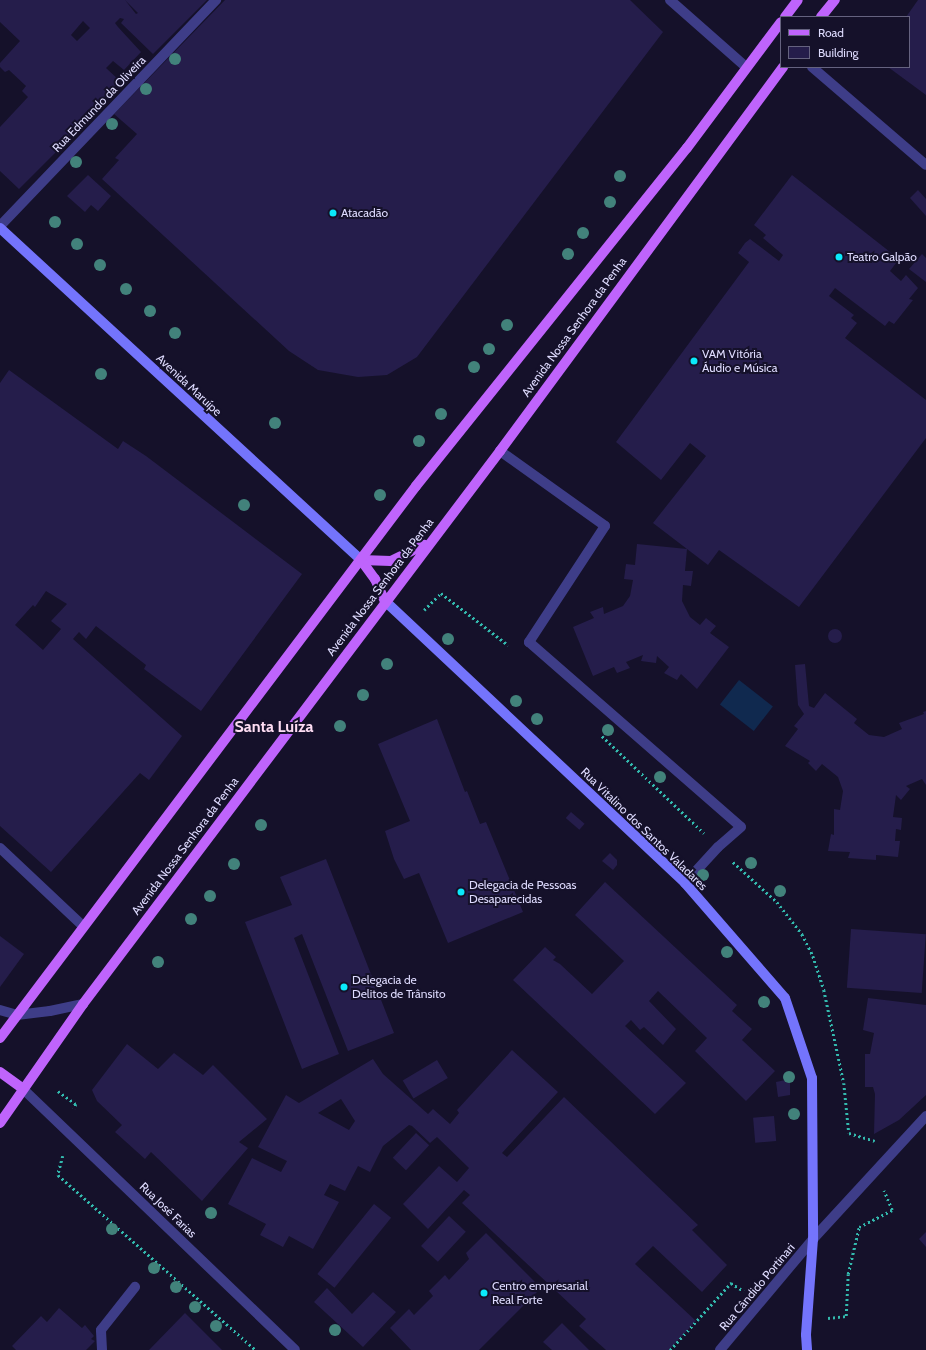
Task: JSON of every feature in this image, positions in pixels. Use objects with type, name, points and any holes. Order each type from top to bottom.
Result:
[{"type":"main road","points":[[786,16],[798,0]]},
{"type":"main road","points":[[822,16],[835,0]]},
{"type":"main road","name":"Avenida Nossa Senhora da Penha","points":[[0,1038],[83,926],[484,399],[687,148],[780,23]]},
{"type":"main road","name":"Avenida Nossa Senhora da Penha","points":[[0,1123],[22,1088],[83,1004],[385,601],[500,451],[782,68]]},
{"type":"main road","points":[[361,560],[391,560],[405,556],[431,541]]},
{"type":"main road","points":[[361,560],[375,579],[385,601]]},
{"type":"main road","points":[[0,1072],[22,1088]]},
{"type":"street","name":"Rua Edmundo da Oliveira","points":[[0,227],[216,0]]},
{"type":"street","points":[[670,0],[746,67]]},
{"type":"street","points":[[813,68],[926,165]]},
{"type":"street","name":"Avenida Maruípe","points":[[0,227],[361,560]]},
{"type":"street","points":[[500,451],[605,526],[530,642],[741,827],[718,847],[685,883]]},
{"type":"street","name":"Rua Vitalino dos Santos Valadares","points":[[385,601],[685,883],[785,998],[812,1078],[813,1239],[807,1320],[808,1350]]},
{"type":"street","points":[[0,848],[83,926]]},
{"type":"street","points":[[0,1010],[17,1015],[50,1011],[83,1004]]},
{"type":"street","name":"Rua José Farias","points":[[22,1088],[295,1350]]},
{"type":"street","points":[[813,1239],[926,1116]]},
{"type":"street","name":"Rua Cândido Portinari","points":[[720,1350],[813,1239]]},
{"type":"street","points":[[102,1350],[101,1330],[135,1287]]},
{"type":"path","points":[[441,593],[496,633],[513,650]]},
{"type":"path","points":[[598,732],[777,902],[802,934],[813,956],[824,990],[844,1083],[849,1133],[875,1141],[876,1170],[892,1210],[859,1227],[848,1274],[846,1316],[807,1320]]},
{"type":"path","points":[[58,1175],[256,1350]]},
{"type":"path","points":[[670,1350],[731,1283]]},
{"type":"water","points":[[739,680],[773,706],[754,731],[720,704]]},
{"type":"building","points":[[0,0],[125,0],[207,0],[153,54],[121,23],[124,19],[120,18],[115,23],[141,52],[124,70],[113,61],[106,68],[120,81],[93,109],[96,112],[19,189],[0,171],[0,127],[28,97],[22,91],[26,86],[9,70],[5,72],[0,67],[0,63],[20,41],[0,22]],"holes":[[[125,0],[138,13],[136,14]],[[83,21],[90,28],[77,41],[71,35]]]},
{"type":"building","name":"Atacadão","points":[[225,0],[630,0],[663,32],[417,357],[387,375],[358,377],[318,370],[289,351],[102,179],[119,160],[115,158],[137,134],[114,114]]},
{"type":"building","points":[[918,0],[926,0],[926,95],[889,68],[910,68],[910,16],[907,16]]},
{"type":"building","points":[[88,175],[111,196],[98,211],[91,205],[85,212],[67,196]]},
{"type":"building","points":[[792,175],[899,259],[890,271],[901,281],[906,275],[918,288],[909,299],[913,300],[894,324],[889,321],[885,326],[835,288],[829,296],[854,315],[851,318],[857,323],[845,338],[926,400],[926,438],[799,607],[719,550],[708,565],[653,523],[706,456],[690,443],[661,480],[616,442],[749,262],[738,253],[745,243],[750,239],[779,261],[783,255],[763,238],[766,235],[754,225]]},
{"type":"building","points":[[918,190],[926,199],[926,216],[910,198]]},
{"type":"building","points":[[922,254],[926,258],[926,282],[909,269]]},
{"type":"building","points":[[9,370],[118,449],[123,441],[146,456],[302,574],[201,711],[144,669],[146,665],[96,626],[86,639],[79,632],[73,639],[182,736],[149,780],[140,773],[51,872],[0,826],[0,383]],"holes":[[[46,591],[67,604],[51,621],[61,629],[43,650],[15,625],[33,605],[35,607]]]},
{"type":"building","points":[[637,544],[687,549],[685,571],[693,571],[691,586],[683,585],[682,601],[690,617],[700,625],[706,618],[716,626],[710,633],[729,647],[697,689],[681,674],[677,680],[664,673],[669,667],[657,656],[656,663],[641,661],[643,655],[626,662],[630,668],[617,673],[614,667],[593,676],[573,627],[594,618],[590,612],[603,607],[604,614],[623,606],[630,596],[633,580],[624,579],[626,564],[635,565]]},
{"type":"building","points":[[832,629],[838,629],[842,633],[842,639],[838,643],[832,643],[828,639],[828,633]]},
{"type":"building","points":[[805,664],[809,706],[814,708],[825,693],[857,719],[854,723],[869,735],[884,737],[902,729],[899,723],[924,714],[923,712],[926,711],[926,785],[922,779],[906,786],[910,789],[901,800],[896,795],[893,817],[902,818],[901,830],[896,829],[895,841],[900,841],[898,857],[876,855],[876,860],[848,858],[850,852],[828,851],[831,834],[834,835],[834,809],[840,810],[843,791],[838,777],[822,764],[816,771],[808,763],[810,761],[785,746],[798,729],[794,726],[804,714],[798,705],[795,665]]},
{"type":"building","points":[[437,719],[465,792],[467,791],[480,824],[486,822],[523,912],[448,943],[419,873],[404,879],[394,859],[385,831],[410,821],[378,744]]},
{"type":"building","points":[[571,812],[585,824],[579,830],[566,818]]},
{"type":"building","points":[[610,853],[617,860],[617,865],[613,870],[602,861]]},
{"type":"building","points":[[326,859],[394,1033],[348,1051],[302,934],[294,938],[339,1054],[302,1069],[245,922],[292,905],[280,877]]},
{"type":"building","points":[[605,882],[737,1005],[732,1011],[752,1029],[742,1040],[775,1071],[746,1101],[695,1051],[707,1038],[658,991],[649,1001],[676,1029],[663,1045],[644,1027],[640,1030],[631,1020],[625,1026],[686,1083],[655,1114],[513,980],[545,947],[556,957],[553,960],[560,964],[592,994],[624,961],[575,915]]},
{"type":"building","points":[[851,929],[926,934],[922,993],[847,988]]},
{"type":"building","points":[[0,936],[24,954],[0,987]]},
{"type":"building","points":[[868,998],[926,1005],[926,1095],[899,1120],[874,1134],[875,1094],[873,1087],[865,1087],[865,1054],[870,1054],[874,1033],[863,1030]]},
{"type":"building","points":[[127,1044],[158,1069],[174,1053],[203,1075],[213,1065],[267,1119],[239,1142],[248,1148],[202,1201],[151,1152],[145,1159],[115,1132],[122,1125],[97,1101],[92,1090]]},
{"type":"building","points":[[512,1050],[558,1092],[502,1153],[507,1157],[564,1097],[698,1225],[692,1230],[727,1265],[702,1292],[653,1246],[635,1264],[696,1321],[669,1350],[606,1350],[579,1326],[586,1319],[462,1203],[470,1195],[464,1190],[428,1229],[403,1204],[439,1166],[457,1182],[469,1168],[437,1137],[430,1143],[409,1125],[383,1146],[370,1172],[358,1166],[345,1191],[330,1184],[324,1195],[339,1202],[313,1249],[289,1236],[283,1247],[260,1235],[266,1224],[228,1204],[252,1158],[281,1172],[287,1161],[258,1147],[286,1095],[299,1103],[373,1059],[383,1074],[428,1114],[433,1109],[450,1124],[459,1113],[457,1110]],"holes":[[[341,1099],[355,1121],[349,1130],[318,1113]]]},
{"type":"building","points":[[437,1060],[448,1078],[414,1099],[403,1081]]},
{"type":"building","points":[[790,1079],[790,1095],[778,1097],[776,1082]]},
{"type":"building","points":[[774,1116],[776,1141],[755,1143],[753,1118]]},
{"type":"building","points":[[416,1133],[429,1145],[406,1170],[393,1158]]},
{"type":"building","points":[[374,1204],[391,1218],[334,1288],[317,1274]]},
{"type":"building","points":[[449,1216],[466,1232],[438,1262],[421,1246]]},
{"type":"building","points":[[926,1232],[926,1247],[919,1239]]},
{"type":"building","name":"Centro empresarial Real Forte","points":[[486,1233],[541,1288],[479,1350],[411,1350],[390,1328],[409,1309],[414,1315],[433,1296],[429,1291],[445,1275],[449,1280],[469,1259],[466,1253]]},
{"type":"building","points":[[327,1288],[352,1314],[373,1292],[396,1312],[363,1347],[314,1302]]},
{"type":"building","points":[[59,1308],[82,1328],[85,1325],[94,1336],[91,1339],[95,1341],[86,1350],[16,1350],[12,1346],[41,1316],[47,1322]]},
{"type":"building","points":[[185,1313],[222,1350],[149,1350]]},
{"type":"building","points":[[562,1323],[589,1350],[552,1350],[543,1342]]},
{"type":"place","name":"Atacadão","points":[[333,213]]},
{"type":"place","name":"Teatro Galpão","points":[[839,257]]},
{"type":"place","name":"VAM Vitória Áudio e Música","points":[[694,361]]},
{"type":"place","name":"Delegacia de Pessoas Desaparecidas","points":[[461,892]]},
{"type":"place","name":"Delegacia de Delitos de Trânsito","points":[[344,987]]},
{"type":"place","name":"Centro empresarial Real Forte","points":[[484,1293]]},
{"type":"district","name":"Santa Luíza","points":[[274,727]]}]
